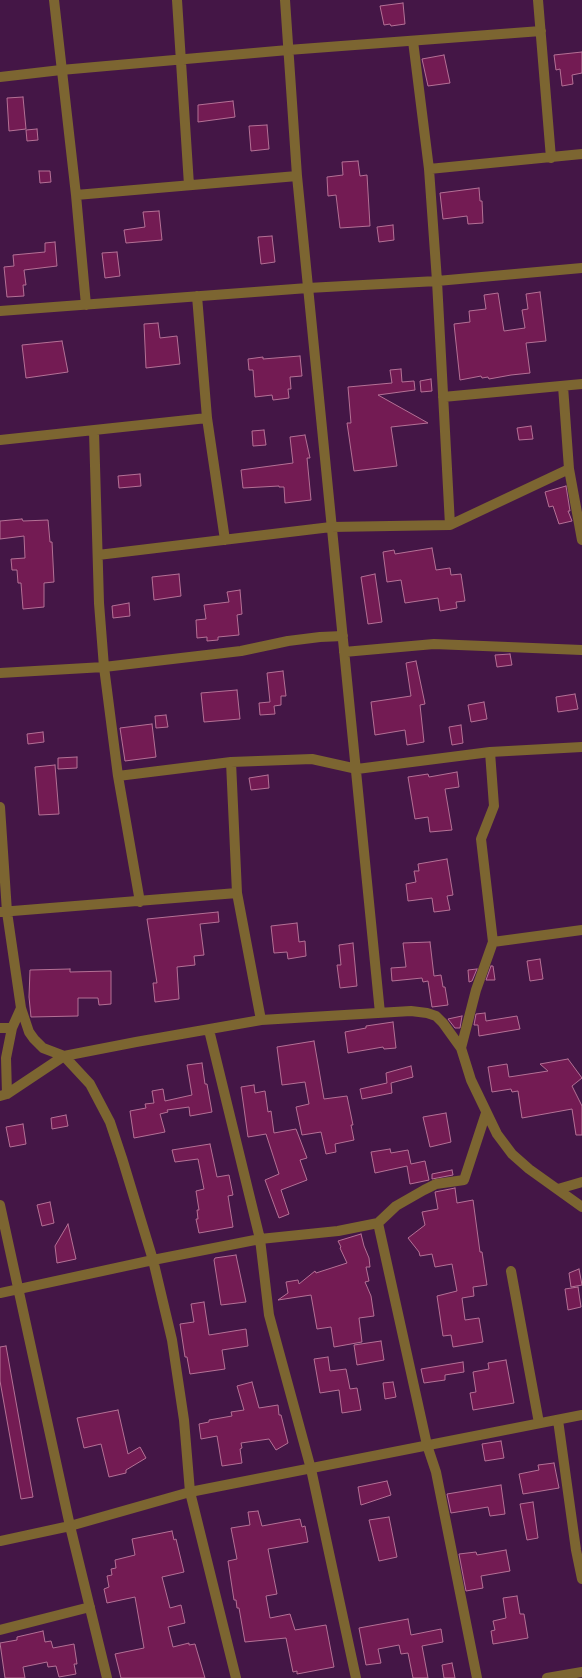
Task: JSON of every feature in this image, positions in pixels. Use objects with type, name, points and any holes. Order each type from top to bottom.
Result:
[{"type":"street","points":[[54,0],[76,195],[86,305]]},
{"type":"street","points":[[177,0],[190,185]]},
{"type":"street","points":[[285,0],[297,176],[380,1013]]},
{"type":"street","points":[[538,0],[551,158]]},
{"type":"street","points":[[0,77],[181,59],[540,31]]},
{"type":"street","points":[[413,40],[429,169],[437,281],[450,525]]},
{"type":"street","points":[[429,169],[582,154]]},
{"type":"street","points":[[76,195],[297,176]]},
{"type":"street","points":[[0,311],[308,288],[437,281],[582,268]]},
{"type":"street","points":[[197,296],[207,418],[225,540]]},
{"type":"street","points":[[443,397],[582,384]]},
{"type":"street","points":[[563,386],[569,469],[582,540]]},
{"type":"street","points":[[0,440],[207,418]]},
{"type":"street","points":[[94,431],[99,603],[104,668],[118,776],[140,902]]},
{"type":"street","points":[[98,555],[331,527],[450,525],[569,469]]},
{"type":"street","points":[[0,673],[104,668],[241,651],[288,641],[343,636]]},
{"type":"street","points":[[344,652],[434,644],[582,650]]},
{"type":"street","points":[[118,776],[231,762],[312,759],[357,769],[490,752],[582,747]]},
{"type":"street","points":[[460,1048],[476,990],[493,942],[481,839],[494,806],[490,752]]},
{"type":"street","points":[[231,762],[237,893],[261,1020]]},
{"type":"street","points":[[0,807],[4,912],[21,1008],[29,1032],[34,1039],[43,1048],[64,1056],[90,1084],[110,1122],[153,1260],[174,1354],[184,1420],[190,1492],[236,1678]]},
{"type":"street","points":[[4,912],[237,893]]},
{"type":"street","points":[[493,942],[582,930]]},
{"type":"street","points":[[3,1095],[6,1058],[12,1028],[21,1008]]},
{"type":"street","points":[[3,1095],[64,1056],[261,1020],[411,1011],[436,1016],[443,1023],[460,1048],[471,1080],[497,1134],[512,1154],[529,1169],[582,1208]]},
{"type":"street","points":[[0,1028],[12,1028]]},
{"type":"street","points":[[209,1030],[260,1239],[270,1315],[311,1469],[356,1678]]},
{"type":"street","points":[[0,1293],[260,1239],[338,1231],[378,1223],[396,1206],[436,1184],[464,1180],[486,1113]]},
{"type":"street","points":[[558,1189],[582,1182]]},
{"type":"street","points":[[0,1205],[70,1526],[107,1678]]},
{"type":"street","points":[[378,1223],[427,1445],[436,1472],[476,1678]]},
{"type":"street","points":[[511,1271],[539,1423]]},
{"type":"street","points":[[0,1542],[70,1526],[190,1492],[582,1415]]},
{"type":"street","points":[[558,1420],[576,1550],[582,1579]]},
{"type":"street","points":[[0,1630],[90,1607]]},
{"type":"street","points":[[547,1678],[582,1672]]},
{"type":"building","points":[[403,3],[405,24],[391,26],[390,24],[384,25],[380,6]]},
{"type":"building","points":[[582,52],[582,73],[572,75],[573,84],[562,86],[560,69],[556,70],[554,55]]},
{"type":"building","points":[[444,55],[450,83],[428,86],[422,59]]},
{"type":"building","points":[[23,97],[26,129],[9,131],[7,98]]},
{"type":"building","points":[[233,101],[235,117],[198,122],[198,105]]},
{"type":"building","points":[[267,125],[269,149],[251,151],[249,126]]},
{"type":"building","points":[[37,129],[38,140],[27,141],[26,130]]},
{"type":"building","points":[[358,161],[360,176],[367,175],[370,226],[340,228],[336,195],[328,196],[327,177],[343,175],[342,162]]},
{"type":"building","points":[[39,171],[50,171],[51,182],[40,183]]},
{"type":"building","points":[[479,188],[480,201],[482,201],[483,223],[468,224],[467,216],[443,219],[440,193]]},
{"type":"building","points":[[159,211],[162,240],[126,243],[124,230],[145,227],[143,212]]},
{"type":"building","points":[[393,225],[394,240],[379,242],[377,227]]},
{"type":"building","points":[[272,236],[275,262],[261,264],[258,237]]},
{"type":"building","points":[[55,242],[57,266],[24,270],[26,285],[23,285],[24,296],[7,297],[4,267],[14,266],[13,255],[45,252],[45,243]]},
{"type":"building","points":[[117,252],[120,276],[105,278],[102,253]]},
{"type":"building","points":[[540,292],[546,341],[526,343],[530,373],[489,379],[488,377],[482,378],[481,376],[460,380],[454,324],[470,322],[469,311],[486,309],[484,295],[498,293],[504,331],[525,328],[522,310],[528,309],[526,294]]},
{"type":"building","points":[[158,323],[160,338],[177,336],[180,364],[146,368],[144,324]]},
{"type":"building","points":[[62,341],[68,372],[26,378],[22,345]]},
{"type":"building","points":[[300,356],[302,376],[290,377],[291,389],[288,389],[289,398],[273,400],[272,395],[255,397],[253,370],[249,370],[248,359]]},
{"type":"building","points":[[401,369],[402,382],[414,381],[415,390],[378,395],[428,423],[391,427],[397,466],[354,471],[347,423],[351,423],[348,387],[392,383],[390,370]]},
{"type":"building","points":[[431,379],[432,391],[421,392],[420,381]]},
{"type":"building","points":[[531,426],[533,439],[519,440],[517,428]]},
{"type":"building","points":[[264,430],[266,445],[253,446],[252,431]]},
{"type":"building","points":[[305,435],[310,458],[307,458],[311,500],[285,503],[284,487],[279,486],[243,488],[241,470],[293,463],[290,437]]},
{"type":"building","points":[[140,474],[141,486],[119,488],[118,476]]},
{"type":"building","points":[[566,486],[570,511],[568,511],[572,521],[559,524],[553,506],[549,507],[545,492]]},
{"type":"building","points":[[22,519],[23,521],[48,520],[50,542],[52,542],[54,582],[44,583],[44,607],[23,609],[21,583],[18,583],[17,570],[12,570],[11,559],[25,558],[24,536],[0,539],[0,521]]},
{"type":"building","points":[[432,548],[436,570],[450,568],[451,575],[461,574],[465,601],[456,602],[457,608],[440,611],[438,598],[405,603],[401,580],[387,582],[383,552],[394,550],[395,554]]},
{"type":"building","points":[[179,574],[181,596],[154,600],[152,577]]},
{"type":"building","points":[[375,574],[382,622],[368,624],[361,577]]},
{"type":"building","points":[[240,590],[242,614],[237,615],[239,635],[218,637],[218,640],[207,641],[207,637],[197,638],[196,620],[206,619],[204,605],[229,602],[227,592]]},
{"type":"building","points":[[129,603],[130,616],[113,618],[112,606]]},
{"type":"building","points":[[510,654],[512,665],[497,667],[495,655]]},
{"type":"building","points":[[416,661],[425,704],[420,705],[424,742],[407,745],[405,730],[375,735],[371,702],[411,696],[406,663]]},
{"type":"building","points":[[283,671],[286,696],[281,696],[281,705],[274,706],[275,714],[260,715],[259,703],[270,702],[267,673]]},
{"type":"building","points":[[237,690],[240,719],[204,722],[201,693]]},
{"type":"building","points":[[575,694],[578,709],[558,712],[556,697]]},
{"type":"building","points":[[484,702],[487,719],[471,722],[468,705]]},
{"type":"building","points":[[166,715],[168,727],[156,728],[155,716]]},
{"type":"building","points":[[152,724],[156,757],[125,761],[120,728]]},
{"type":"building","points":[[461,725],[463,743],[452,745],[449,727]]},
{"type":"building","points":[[43,732],[44,742],[28,744],[27,734]]},
{"type":"building","points":[[77,757],[77,768],[58,769],[58,758]]},
{"type":"building","points":[[55,765],[59,814],[39,815],[35,767]]},
{"type":"building","points":[[457,772],[459,787],[445,789],[452,830],[430,832],[428,817],[415,819],[408,777],[428,774],[429,777]]},
{"type":"building","points":[[268,775],[269,788],[251,790],[249,778]]},
{"type":"building","points":[[447,859],[453,895],[447,896],[450,910],[434,912],[432,898],[408,901],[406,884],[416,882],[414,871],[419,871],[418,864]]},
{"type":"building","points":[[218,912],[219,922],[200,924],[204,955],[194,956],[195,965],[177,967],[179,999],[155,1002],[153,983],[157,983],[147,919]]},
{"type":"building","points":[[297,923],[299,942],[305,941],[306,956],[288,959],[287,952],[274,953],[271,926]]},
{"type":"building","points":[[430,942],[434,976],[441,975],[448,1005],[432,1007],[428,981],[423,982],[422,978],[392,981],[391,968],[406,967],[403,943]]},
{"type":"building","points":[[353,943],[357,986],[340,988],[337,965],[341,965],[339,945]]},
{"type":"building","points":[[540,959],[543,979],[530,981],[527,961]]},
{"type":"building","points":[[491,966],[493,966],[495,980],[486,980]]},
{"type":"building","points":[[70,969],[70,972],[111,971],[111,1004],[99,1005],[98,998],[78,998],[78,1016],[31,1017],[29,997],[30,970]]},
{"type":"building","points":[[477,969],[472,981],[469,982],[468,970]]},
{"type":"building","points":[[485,1013],[486,1021],[517,1016],[520,1029],[479,1036],[478,1025],[474,1025],[476,1014]]},
{"type":"building","points":[[462,1016],[460,1028],[455,1028],[448,1019]]},
{"type":"building","points":[[393,1022],[396,1048],[384,1049],[383,1047],[348,1053],[345,1032],[366,1028],[366,1026]]},
{"type":"building","points":[[314,1041],[324,1099],[347,1096],[353,1125],[351,1125],[354,1140],[335,1144],[336,1152],[326,1154],[321,1132],[302,1135],[296,1107],[309,1104],[305,1082],[282,1085],[277,1047]]},
{"type":"building","points":[[568,1059],[582,1078],[572,1086],[582,1106],[582,1135],[576,1135],[572,1109],[522,1118],[518,1091],[512,1092],[511,1089],[492,1092],[488,1067],[507,1064],[509,1077],[548,1071],[540,1064]]},
{"type":"building","points":[[202,1063],[205,1084],[207,1084],[212,1112],[190,1116],[189,1107],[167,1110],[168,1112],[160,1114],[165,1132],[134,1138],[130,1111],[146,1108],[145,1104],[154,1103],[152,1091],[163,1089],[165,1101],[192,1095],[187,1065]]},
{"type":"building","points":[[411,1066],[413,1077],[391,1083],[392,1093],[362,1099],[360,1089],[387,1083],[386,1073]]},
{"type":"building","points":[[254,1085],[255,1093],[265,1091],[268,1112],[271,1111],[274,1133],[296,1129],[307,1158],[300,1160],[307,1180],[281,1190],[289,1214],[279,1218],[265,1180],[279,1174],[266,1134],[248,1137],[241,1087]]},
{"type":"building","points":[[446,1113],[451,1142],[430,1147],[423,1117]]},
{"type":"building","points":[[66,1115],[68,1126],[52,1129],[51,1118]]},
{"type":"building","points":[[23,1124],[26,1144],[10,1147],[6,1127]]},
{"type":"building","points":[[210,1144],[217,1177],[229,1175],[233,1195],[228,1196],[233,1227],[199,1233],[196,1219],[198,1219],[197,1210],[199,1210],[196,1191],[204,1189],[198,1159],[175,1162],[172,1150]]},
{"type":"building","points":[[390,1149],[391,1153],[408,1150],[411,1164],[425,1161],[429,1180],[410,1184],[407,1166],[375,1173],[371,1152]]},
{"type":"building","points":[[452,1170],[453,1175],[432,1179],[432,1174]]},
{"type":"building","points":[[455,1188],[457,1203],[473,1200],[480,1252],[482,1252],[487,1285],[473,1287],[474,1296],[462,1298],[465,1320],[479,1318],[483,1342],[453,1347],[451,1335],[443,1336],[437,1296],[457,1291],[452,1264],[435,1267],[432,1254],[420,1256],[419,1252],[408,1238],[425,1225],[422,1212],[438,1209],[435,1192]]},
{"type":"building","points":[[50,1202],[54,1223],[42,1226],[37,1205]]},
{"type":"building","points":[[68,1224],[76,1259],[57,1263],[55,1246]]},
{"type":"building","points":[[361,1234],[369,1258],[370,1267],[366,1267],[369,1281],[365,1282],[371,1296],[374,1316],[359,1318],[362,1342],[334,1347],[331,1327],[317,1329],[311,1295],[278,1300],[288,1293],[286,1282],[298,1280],[299,1284],[315,1271],[316,1273],[347,1263],[338,1241]]},
{"type":"building","points":[[236,1255],[246,1302],[221,1305],[214,1260],[215,1258]]},
{"type":"building","points":[[579,1269],[582,1285],[571,1287],[569,1273]]},
{"type":"building","points":[[578,1287],[581,1307],[568,1310],[565,1289]]},
{"type":"building","points":[[204,1302],[209,1335],[246,1329],[248,1346],[222,1350],[225,1369],[190,1374],[187,1357],[185,1357],[180,1324],[194,1322],[191,1304]]},
{"type":"building","points":[[381,1341],[384,1360],[357,1365],[354,1345]]},
{"type":"building","points":[[6,1346],[33,1497],[21,1499],[0,1381],[0,1347]]},
{"type":"building","points":[[328,1357],[330,1371],[346,1369],[350,1389],[357,1388],[361,1410],[342,1413],[339,1390],[320,1393],[314,1359]]},
{"type":"building","points":[[506,1360],[514,1403],[473,1410],[470,1393],[476,1392],[473,1372],[489,1369],[488,1363]]},
{"type":"building","points":[[463,1362],[464,1372],[445,1375],[445,1380],[424,1383],[421,1369]]},
{"type":"building","points":[[252,1382],[259,1408],[278,1405],[279,1415],[281,1415],[288,1443],[276,1450],[269,1439],[241,1443],[242,1448],[240,1449],[242,1463],[222,1466],[217,1436],[201,1439],[199,1424],[209,1422],[209,1420],[232,1416],[231,1412],[244,1410],[237,1386]]},
{"type":"building","points":[[393,1382],[396,1397],[385,1399],[383,1383]]},
{"type":"building","points":[[118,1410],[128,1454],[140,1447],[146,1458],[126,1470],[126,1473],[109,1477],[101,1444],[84,1448],[77,1418]]},
{"type":"building","points":[[501,1441],[504,1458],[485,1461],[482,1444]]},
{"type":"building","points":[[554,1463],[559,1488],[523,1494],[519,1474],[539,1470],[538,1465]]},
{"type":"building","points":[[387,1481],[391,1495],[361,1505],[358,1487]]},
{"type":"building","points":[[501,1485],[505,1514],[490,1516],[488,1507],[451,1513],[447,1494]]},
{"type":"building","points":[[533,1502],[538,1538],[527,1540],[520,1504]]},
{"type":"building","points":[[258,1511],[262,1526],[300,1519],[302,1527],[305,1526],[308,1542],[268,1549],[277,1594],[266,1596],[270,1618],[290,1614],[295,1630],[326,1625],[334,1667],[297,1674],[297,1671],[293,1672],[286,1638],[245,1642],[239,1608],[237,1608],[236,1600],[234,1600],[228,1561],[237,1559],[231,1528],[250,1525],[248,1512]]},
{"type":"building","points":[[389,1517],[397,1557],[379,1561],[369,1520]]},
{"type":"building","points":[[172,1531],[174,1540],[176,1539],[184,1572],[162,1577],[170,1608],[181,1605],[185,1623],[168,1627],[173,1647],[189,1643],[189,1645],[195,1644],[205,1678],[121,1678],[115,1654],[144,1648],[135,1597],[107,1603],[104,1589],[109,1587],[107,1576],[112,1575],[111,1569],[116,1568],[115,1560],[135,1555],[132,1539]]},
{"type":"building","points":[[506,1550],[510,1571],[481,1576],[483,1588],[466,1591],[459,1554],[476,1552],[477,1555]]},
{"type":"building","points":[[517,1596],[520,1614],[524,1614],[528,1638],[493,1644],[491,1631],[495,1630],[493,1621],[506,1618],[503,1598]]},
{"type":"building","points":[[408,1619],[411,1635],[441,1629],[443,1642],[422,1646],[428,1678],[413,1678],[408,1653],[401,1654],[399,1645],[378,1649],[381,1663],[366,1665],[359,1628]]},
{"type":"building","points":[[43,1631],[45,1642],[51,1641],[53,1648],[74,1644],[77,1664],[74,1664],[76,1674],[59,1677],[56,1666],[48,1667],[47,1662],[23,1667],[25,1678],[5,1678],[0,1643],[17,1640],[17,1637]]},
{"type":"building","points":[[452,1663],[455,1678],[444,1678],[442,1665]]}]
